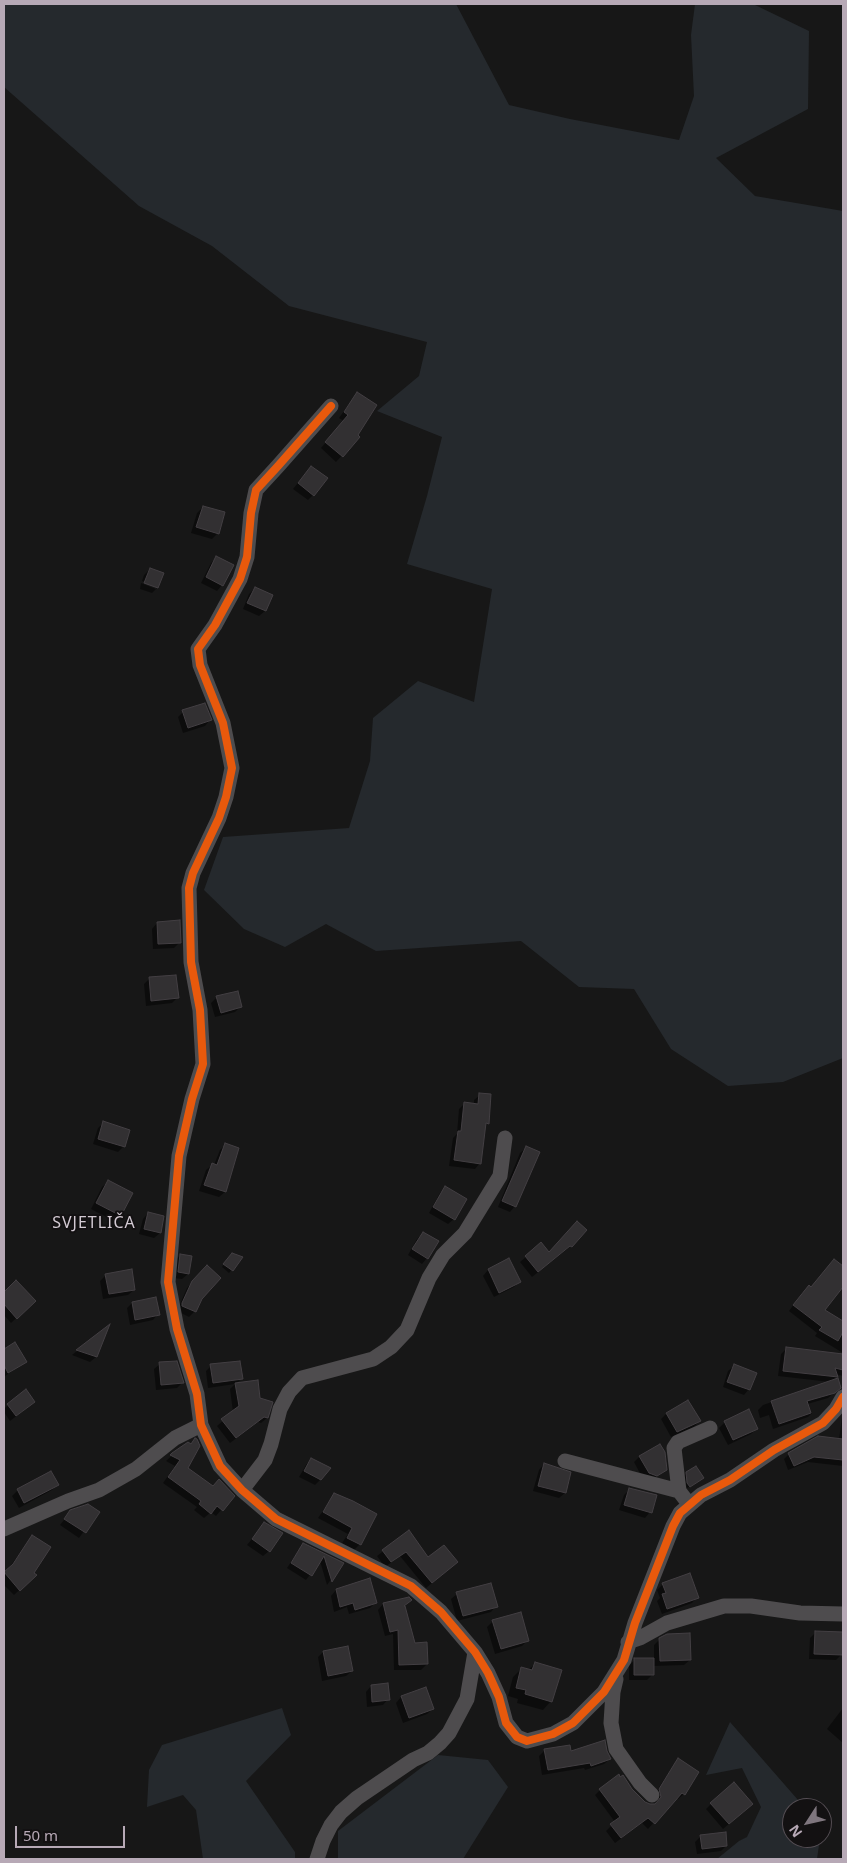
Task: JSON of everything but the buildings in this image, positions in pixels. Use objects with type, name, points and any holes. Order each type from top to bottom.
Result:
[{"type":"street","points":[[331,406],[256,490],[251,513],[247,557],[240,580],[216,625],[198,649],[200,665],[222,723],[232,768],[219,818],[193,872],[189,888],[192,962],[200,1010],[202,1064],[179,1156],[168,1282],[178,1329],[197,1394],[201,1425],[220,1466],[242,1490],[276,1520],[411,1586],[442,1612],[475,1652],[499,1697],[506,1723],[517,1737],[527,1740],[553,1734],[573,1723],[604,1692],[624,1660],[628,1642],[673,1526],[680,1513],[702,1495],[730,1480],[774,1450],[823,1424],[836,1410],[843,1398]]},
{"type":"street","points":[[242,1490],[265,1460],[280,1409],[289,1392],[302,1378],[373,1359],[391,1347],[407,1330],[429,1278],[443,1255],[465,1233],[500,1176],[505,1138]]},
{"type":"street","points":[[4,1529],[68,1501],[99,1490],[136,1469],[175,1438],[201,1425]]},
{"type":"street","points":[[689,1504],[680,1491],[674,1448],[678,1442],[686,1437],[710,1428]]},
{"type":"street","points":[[565,1461],[680,1491]]},
{"type":"street","points":[[628,1642],[640,1638],[667,1623],[724,1606],[751,1606],[800,1613],[843,1614]]},
{"type":"street","points":[[318,1859],[318,1853],[327,1833],[341,1812],[356,1798],[413,1760],[428,1753],[449,1733],[467,1699],[475,1652]]},
{"type":"street","points":[[616,1672],[612,1692],[611,1723],[616,1749],[640,1783],[652,1795]]},
{"type":"shaded area","points":[[4,4],[456,4],[509,105],[679,140],[694,96],[691,35],[695,4],[753,4],[809,31],[808,109],[716,158],[755,196],[843,211],[843,1058],[783,1082],[728,1086],[671,1049],[634,989],[579,987],[521,941],[376,951],[326,924],[285,947],[244,929],[204,890],[223,837],[349,828],[370,761],[373,718],[418,681],[474,702],[492,589],[407,564],[442,437],[377,411],[419,376],[427,342],[289,306],[212,246],[139,206],[4,87]]},
{"type":"shaded area","points":[[282,1708],[291,1735],[246,1781],[295,1852],[295,1859],[203,1859],[196,1810],[183,1795],[147,1807],[149,1770],[162,1745]]},
{"type":"shaded area","points":[[730,1722],[796,1798],[782,1798],[782,1848],[819,1848],[817,1859],[717,1859],[739,1841],[747,1837],[761,1807],[742,1768],[706,1775]]},
{"type":"shaded area","points":[[438,1755],[488,1760],[508,1787],[463,1859],[338,1859],[338,1831]]},
{"type":"cycle path","points":[[331,406],[256,490],[251,513],[247,557],[240,579],[215,625],[198,649],[200,665],[223,723],[232,768],[219,818],[193,873],[189,888],[191,962],[200,1010],[203,1064],[192,1099],[179,1156],[168,1282],[177,1329],[197,1394],[201,1425],[220,1466],[242,1490],[276,1519],[411,1586],[441,1612],[475,1652],[488,1673],[499,1697],[506,1723],[517,1737],[527,1741],[553,1734],[573,1723],[604,1692],[624,1660],[635,1623],[673,1526],[680,1513],[701,1495],[730,1480],[774,1450],[823,1423],[836,1409],[843,1397]]},
{"type":"district","name":"SVJETLIČA","points":[[94,1223]]}]
